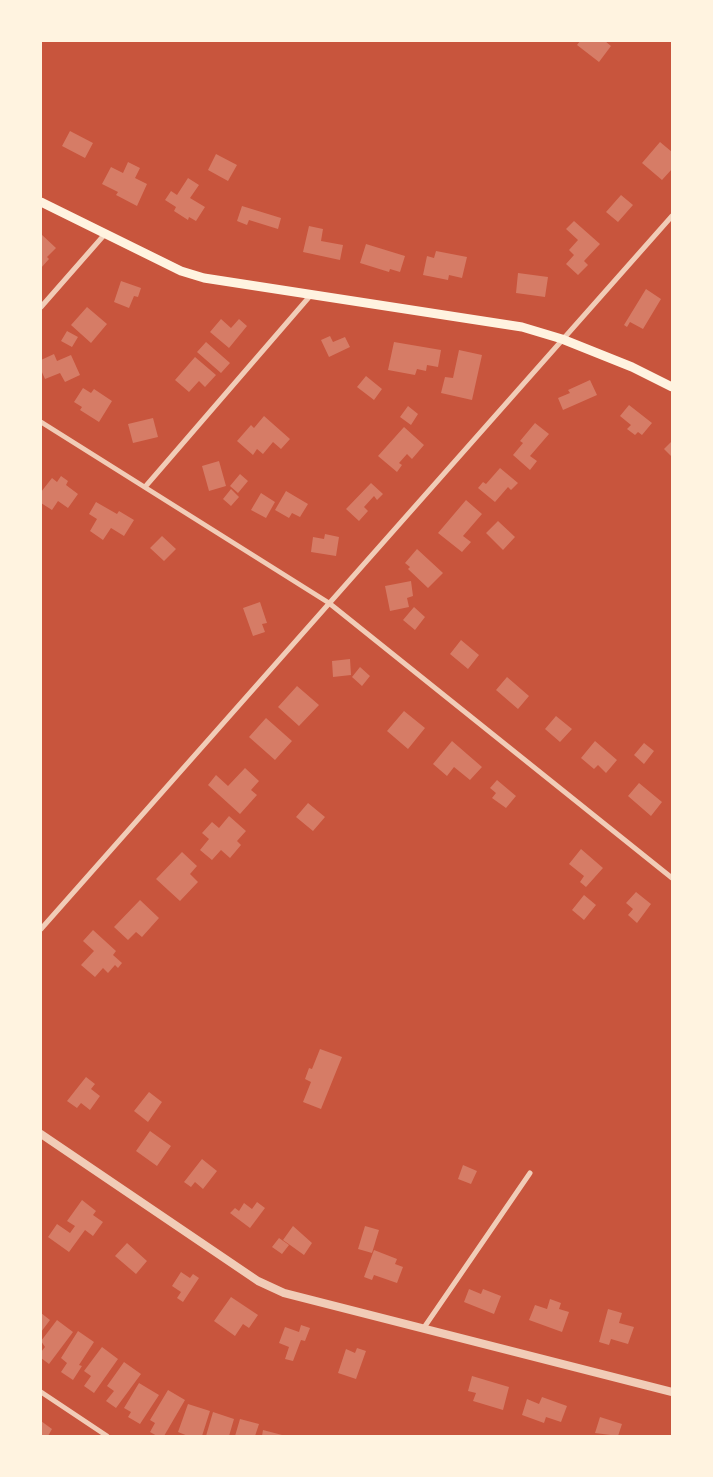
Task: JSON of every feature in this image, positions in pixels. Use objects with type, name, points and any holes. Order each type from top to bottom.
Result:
[{"type":"main road","points":[[41,202],[182,272],[204,278],[310,296],[522,327],[562,339],[632,367],[672,387]]},
{"type":"street","points":[[41,929],[672,216]]},
{"type":"street","points":[[41,307],[105,234]]},
{"type":"street","points":[[144,487],[310,296]]},
{"type":"street","points":[[41,422],[329,603],[672,878]]},
{"type":"street","points":[[41,1134],[258,1281],[284,1293],[672,1392]]},
{"type":"street","points":[[423,1330],[530,1173]]},
{"type":"street","points":[[41,1392],[108,1436]]},
{"type":"building","points":[[580,41],[605,41],[611,46],[599,62],[577,45]]},
{"type":"building","points":[[70,131],[93,143],[85,158],[62,146]]},
{"type":"building","points":[[660,142],[672,152],[672,169],[662,180],[642,163]]},
{"type":"building","points":[[216,154],[237,165],[228,181],[208,170]]},
{"type":"building","points":[[128,162],[140,168],[135,178],[147,184],[137,206],[116,195],[118,192],[102,184],[111,167],[123,173]]},
{"type":"building","points":[[188,178],[199,185],[190,198],[205,207],[196,221],[189,217],[188,220],[174,211],[176,207],[165,200],[171,191],[177,195]]},
{"type":"building","points":[[621,195],[633,205],[618,222],[606,212]]},
{"type":"building","points":[[242,206],[281,218],[278,229],[249,220],[247,225],[237,221]]},
{"type":"building","points":[[574,221],[600,244],[584,261],[588,265],[578,275],[566,264],[574,255],[569,250],[578,240],[566,229]]},
{"type":"building","points":[[309,226],[323,229],[321,241],[343,245],[340,260],[303,252]]},
{"type":"building","points":[[41,234],[56,248],[47,257],[49,259],[41,268]]},
{"type":"building","points":[[366,244],[405,256],[400,272],[390,269],[389,272],[360,263]]},
{"type":"building","points":[[436,251],[467,257],[462,278],[449,275],[448,280],[423,275],[427,256],[434,258]]},
{"type":"building","points":[[518,273],[548,277],[545,297],[516,293]]},
{"type":"building","points":[[121,281],[141,288],[138,297],[134,296],[129,308],[114,302]]},
{"type":"building","points":[[646,289],[661,299],[643,329],[630,322],[627,327],[624,325]]},
{"type":"building","points":[[87,307],[107,324],[91,343],[71,325]]},
{"type":"building","points":[[221,319],[231,328],[239,319],[247,326],[229,348],[210,332]]},
{"type":"building","points":[[67,331],[78,337],[72,347],[61,341]]},
{"type":"building","points":[[330,336],[333,342],[345,337],[350,347],[329,357],[321,340]]},
{"type":"building","points":[[206,342],[230,363],[221,373],[197,352]]},
{"type":"building","points":[[394,342],[441,350],[438,367],[427,365],[426,371],[417,369],[415,375],[388,370]]},
{"type":"building","points":[[459,350],[482,355],[472,400],[441,393],[445,377],[453,378]]},
{"type":"building","points":[[54,354],[57,361],[71,355],[80,375],[65,382],[60,373],[45,379],[41,370],[41,360]]},
{"type":"building","points":[[195,357],[216,375],[205,387],[199,381],[189,392],[175,380]]},
{"type":"building","points":[[366,376],[382,389],[374,400],[357,387]]},
{"type":"building","points":[[590,380],[597,395],[563,410],[558,398],[570,393],[568,390]]},
{"type":"building","points":[[83,388],[91,393],[94,389],[112,401],[99,422],[80,410],[82,407],[74,402]]},
{"type":"building","points":[[629,405],[652,423],[642,435],[638,432],[635,435],[627,429],[631,425],[620,416]]},
{"type":"building","points":[[408,406],[418,414],[411,425],[400,417]]},
{"type":"building","points":[[264,416],[290,439],[281,449],[273,442],[263,454],[257,449],[253,455],[237,441],[251,425],[254,428]]},
{"type":"building","points":[[153,418],[158,437],[133,443],[128,424]]},
{"type":"building","points":[[535,423],[549,434],[530,456],[537,461],[530,470],[513,455],[523,443],[520,441]]},
{"type":"building","points":[[404,427],[424,445],[412,459],[407,454],[399,463],[402,465],[397,472],[378,456]]},
{"type":"building","points":[[672,441],[672,457],[664,449]]},
{"type":"building","points":[[219,461],[226,486],[209,491],[202,466]]},
{"type":"building","points":[[500,468],[518,483],[511,490],[508,487],[495,502],[478,488],[483,482],[486,484]]},
{"type":"building","points":[[240,474],[248,481],[238,493],[230,486]]},
{"type":"building","points":[[61,476],[68,481],[66,485],[78,494],[68,508],[58,501],[52,510],[41,503],[41,492],[52,478],[57,482]]},
{"type":"building","points":[[371,483],[383,494],[377,500],[374,496],[364,507],[368,511],[359,521],[346,509]]},
{"type":"building","points":[[231,489],[239,497],[231,506],[223,499]]},
{"type":"building","points":[[286,491],[308,504],[300,517],[292,513],[289,518],[275,510]]},
{"type":"building","points":[[261,493],[275,502],[266,518],[251,510]]},
{"type":"building","points":[[466,500],[482,514],[463,536],[471,542],[462,552],[438,533]]},
{"type":"building","points":[[96,502],[117,514],[119,511],[134,520],[124,536],[111,528],[103,540],[90,531],[97,519],[89,514]]},
{"type":"building","points":[[498,521],[515,537],[503,550],[486,533]]},
{"type":"building","points":[[325,534],[339,537],[336,556],[311,552],[313,537],[324,539]]},
{"type":"building","points":[[162,536],[176,549],[164,561],[150,548]]},
{"type":"building","points":[[417,549],[443,573],[428,588],[408,569],[410,567],[405,563]]},
{"type":"building","points":[[411,581],[413,596],[407,598],[409,607],[390,611],[385,586]]},
{"type":"building","points":[[260,602],[267,623],[262,624],[265,632],[253,636],[243,608]]},
{"type":"building","points":[[414,607],[425,617],[415,630],[403,620]]},
{"type":"building","points":[[461,640],[479,655],[468,669],[450,654]]},
{"type":"building","points":[[350,659],[351,675],[333,677],[332,661]]},
{"type":"building","points":[[360,667],[370,676],[362,686],[352,677]]},
{"type":"building","points":[[507,677],[529,696],[518,709],[496,690]]},
{"type":"building","points":[[297,686],[319,705],[299,726],[278,707]]},
{"type":"building","points":[[404,711],[425,728],[408,749],[387,731]]},
{"type":"building","points":[[556,716],[572,729],[560,742],[545,729]]},
{"type":"building","points":[[266,718],[292,741],[275,760],[249,737]]},
{"type":"building","points":[[452,741],[482,767],[470,780],[454,767],[447,776],[433,764]]},
{"type":"building","points":[[595,741],[617,760],[606,773],[598,765],[594,769],[581,758]]},
{"type":"building","points":[[644,743],[654,751],[644,764],[634,755]]},
{"type":"building","points":[[245,768],[259,781],[251,790],[257,795],[240,814],[208,785],[216,775],[228,786]]},
{"type":"building","points":[[497,780],[516,796],[506,808],[492,798],[496,793],[490,788]]},
{"type":"building","points":[[639,783],[662,802],[651,816],[628,796]]},
{"type":"building","points":[[308,803],[325,817],[313,831],[296,817]]},
{"type":"building","points":[[229,816],[246,831],[237,841],[241,845],[230,858],[221,850],[212,860],[200,850],[209,839],[202,833],[212,822],[219,828]]},
{"type":"building","points":[[581,849],[603,868],[586,887],[580,882],[584,876],[569,864]]},
{"type":"building","points":[[182,852],[197,866],[190,874],[198,882],[180,901],[156,879]]},
{"type":"building","points":[[636,892],[651,904],[637,923],[628,915],[633,909],[626,903]]},
{"type":"building","points":[[584,895],[596,905],[584,920],[572,910]]},
{"type":"building","points":[[140,900],[159,918],[142,937],[136,932],[128,940],[114,927]]},
{"type":"building","points":[[93,930],[116,951],[113,955],[122,963],[118,968],[115,965],[108,973],[103,968],[95,977],[81,965],[94,951],[83,941]]},
{"type":"building","points":[[320,1049],[342,1057],[321,1109],[303,1102],[311,1082],[305,1079],[309,1068],[312,1069]]},
{"type":"building","points":[[86,1077],[95,1084],[91,1089],[100,1096],[90,1110],[81,1103],[77,1108],[67,1101]]},
{"type":"building","points":[[149,1092],[162,1102],[148,1122],[134,1111]]},
{"type":"building","points":[[150,1131],[171,1146],[157,1166],[136,1151]]},
{"type":"building","points":[[202,1159],[217,1171],[203,1189],[195,1182],[191,1187],[184,1182]]},
{"type":"building","points":[[463,1165],[477,1171],[471,1184],[458,1179]]},
{"type":"building","points":[[82,1200],[96,1211],[93,1215],[103,1222],[93,1236],[85,1230],[69,1252],[48,1237],[57,1224],[70,1233],[75,1226],[67,1221]]},
{"type":"building","points":[[257,1202],[265,1208],[250,1228],[230,1213],[235,1208],[239,1211],[244,1203],[252,1209]]},
{"type":"building","points":[[293,1226],[312,1243],[304,1255],[283,1240]]},
{"type":"building","points":[[365,1226],[379,1230],[372,1253],[358,1249]]},
{"type":"building","points":[[279,1238],[289,1245],[282,1254],[272,1247]]},
{"type":"building","points":[[127,1243],[147,1261],[136,1274],[115,1256]]},
{"type":"building","points":[[374,1250],[397,1259],[395,1264],[403,1267],[397,1283],[374,1275],[372,1280],[364,1277]]},
{"type":"building","points":[[181,1272],[190,1278],[193,1274],[199,1278],[183,1302],[177,1298],[181,1292],[172,1286]]},
{"type":"building","points":[[469,1289],[481,1294],[483,1289],[501,1296],[494,1314],[464,1302]]},
{"type":"building","points":[[231,1297],[258,1315],[249,1328],[243,1324],[235,1336],[214,1321]]},
{"type":"building","points":[[550,1299],[561,1303],[559,1309],[569,1312],[562,1332],[529,1320],[535,1305],[547,1309]]},
{"type":"building","points":[[608,1309],[622,1313],[619,1323],[634,1327],[628,1344],[611,1339],[609,1345],[599,1342]]},
{"type":"building","points":[[41,1313],[50,1320],[41,1332]]},
{"type":"building","points":[[57,1320],[73,1332],[49,1364],[41,1358],[41,1352],[45,1347],[41,1341]]},
{"type":"building","points":[[301,1325],[310,1328],[305,1341],[301,1340],[293,1361],[285,1359],[289,1347],[279,1343],[285,1327],[299,1332]]},
{"type":"building","points":[[78,1331],[94,1342],[79,1365],[82,1366],[73,1380],[61,1372],[67,1363],[61,1358]]},
{"type":"building","points":[[102,1347],[118,1359],[94,1393],[84,1386],[91,1376],[84,1371]]},
{"type":"building","points":[[357,1348],[366,1351],[356,1379],[338,1373],[346,1349],[355,1353]]},
{"type":"building","points":[[124,1362],[141,1374],[116,1408],[106,1401],[114,1391],[107,1386]]},
{"type":"building","points":[[472,1376],[509,1387],[503,1410],[473,1401],[476,1393],[468,1391]]},
{"type":"building","points":[[139,1383],[159,1395],[140,1424],[128,1417],[131,1412],[124,1408]]},
{"type":"building","points":[[168,1390],[185,1400],[164,1436],[157,1436],[150,1432],[155,1423],[150,1420]]},
{"type":"building","points":[[542,1397],[567,1406],[561,1422],[546,1417],[544,1423],[522,1415],[527,1399],[539,1404]]},
{"type":"building","points":[[188,1404],[210,1411],[202,1436],[188,1436],[178,1432]]},
{"type":"building","points":[[213,1412],[234,1419],[229,1436],[206,1436]]},
{"type":"building","points":[[600,1417],[622,1424],[618,1436],[595,1433]]},
{"type":"building","points":[[240,1419],[259,1424],[255,1436],[235,1436]]},
{"type":"building","points":[[41,1421],[52,1429],[48,1436],[41,1436]]},
{"type":"building","points":[[263,1430],[282,1435],[282,1436],[262,1436]]}]
